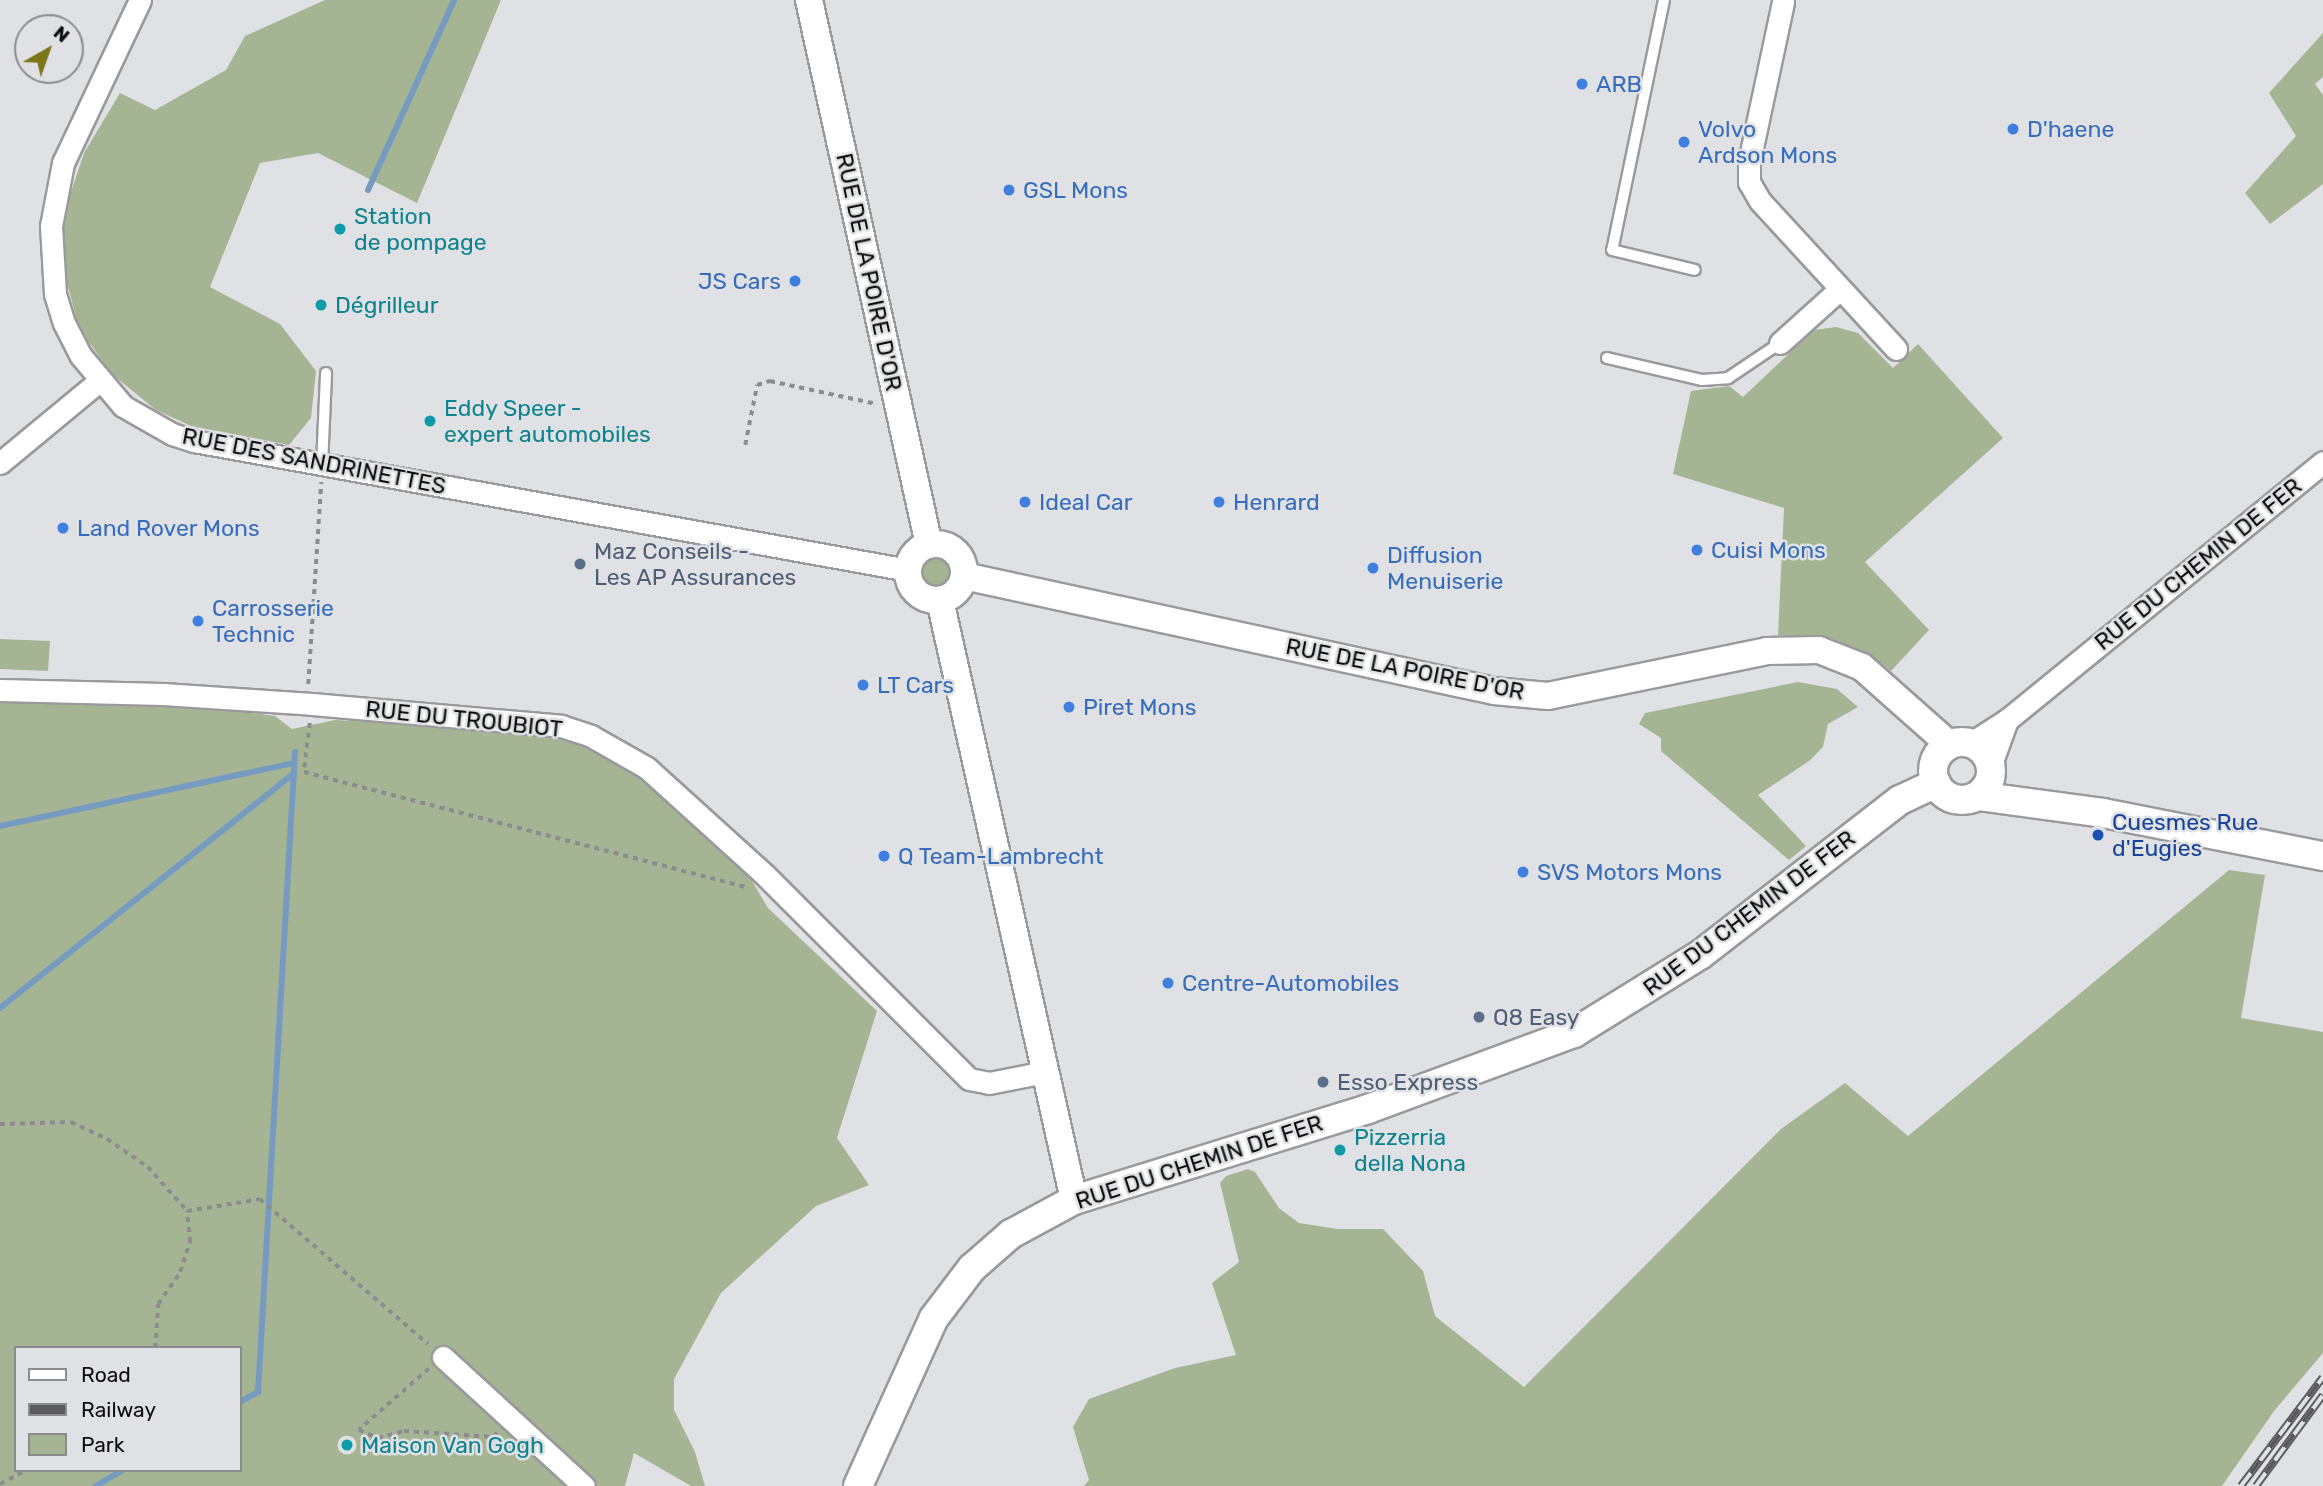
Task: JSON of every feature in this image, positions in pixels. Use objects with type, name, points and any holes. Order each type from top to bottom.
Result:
[{"type":"main road","points":[[1986,780],[1953,799],[1936,783],[1953,748],[1986,780],[2013,798],[2323,856]]},
{"type":"main road","name":"RUE DU CHEMIN DE FER","points":[[858,1486],[923,1340],[951,1292],[990,1250],[1074,1200],[1368,1109],[1574,1033],[1691,961],[1900,800],[1936,783]]},
{"type":"street","name":"RUE DES SANDRINETTES","points":[[140,0],[63,163],[51,226],[54,283],[61,314],[99,382],[123,405],[172,434],[322,466],[908,570]]},
{"type":"street","name":"RUE DE LA POIRE D'OR","points":[[809,0],[929,545]]},
{"type":"street","points":[[1784,1],[1749,162],[1749,182],[1760,201],[1896,349]]},
{"type":"street","points":[[1780,343],[1840,289]]},
{"type":"street","points":[[0,463],[99,382]]},
{"type":"street","name":"RUE DU CHEMIN DE FER","points":[[1953,748],[2007,720],[2323,462]]},
{"type":"street","points":[[929,545],[955,551],[964,576],[956,592],[940,600],[917,593],[908,570],[915,554],[929,545]]},
{"type":"street","name":"RUE DE LA POIRE D'OR","points":[[964,576],[1494,691],[1548,696],[1805,648],[1862,667],[1953,748]]},
{"type":"street","points":[[940,600],[1074,1200]]},
{"type":"street","name":"RUE DU TROUBIOT","points":[[0,690],[163,694],[309,704],[561,726],[591,736],[647,768],[765,875],[969,1079],[989,1083],[1045,1072]]},
{"type":"street","points":[[1986,780],[2007,720]]},
{"type":"street","points":[[443,1357],[584,1486]]},
{"type":"lane","points":[[1664,0],[1612,250],[1695,270]]},
{"type":"lane","points":[[1607,358],[1702,380],[1728,378],[1780,343]]},
{"type":"lane","points":[[322,466],[326,373]]},
{"type":"path","points":[[745,444],[757,385],[770,381],[899,408]]},
{"type":"path","points":[[322,466],[304,772],[750,888],[765,875]]},
{"type":"path","points":[[0,1124],[71,1122],[107,1139],[148,1167],[187,1211],[190,1242],[180,1272],[158,1304],[155,1346]]},
{"type":"path","points":[[187,1211],[260,1199],[443,1357],[359,1430],[378,1438],[404,1431],[494,1437],[505,1414]]},
{"type":"path","points":[[0,1484],[22,1472]]},
{"type":"green space","points":[[325,0],[501,0],[417,203],[318,153],[260,163],[210,287],[280,324],[316,371],[311,418],[289,445],[191,426],[156,410],[113,375],[79,329],[64,271],[63,216],[84,153],[120,93],[155,110],[226,70],[245,36]]},
{"type":"green space","points":[[2323,33],[2323,77],[2315,84],[2323,95],[2323,184],[2270,224],[2245,193],[2296,136],[2269,93]]},
{"type":"green space","points":[[1836,327],[1858,333],[1893,368],[1918,344],[2003,438],[1865,562],[1929,630],[1891,671],[1869,654],[1830,638],[1778,635],[1784,508],[1673,474],[1691,391],[1729,386],[1743,397],[1814,330]]},
{"type":"green space","points":[[936,557],[946,561],[950,571],[946,581],[936,585],[926,581],[922,571],[926,561]]},
{"type":"green space","points":[[0,639],[50,641],[48,671],[0,669]]},
{"type":"green space","points":[[1798,682],[1837,689],[1858,707],[1828,724],[1823,747],[1809,761],[1758,795],[1806,846],[1789,860],[1661,751],[1661,738],[1639,724],[1645,713]]},
{"type":"green space","points":[[0,697],[169,702],[275,716],[292,729],[335,720],[529,731],[586,747],[641,778],[743,866],[768,908],[877,1011],[837,1138],[869,1185],[816,1206],[721,1293],[674,1379],[674,1410],[695,1452],[705,1486],[691,1486],[634,1453],[625,1486],[0,1486]]},
{"type":"green space","points":[[2229,870],[2265,875],[2241,1018],[2323,1032],[2323,1353],[2274,1411],[2222,1486],[1084,1486],[1089,1480],[1073,1427],[1089,1399],[1175,1368],[1236,1355],[1212,1283],[1239,1262],[1220,1183],[1226,1176],[1248,1169],[1255,1172],[1279,1208],[1299,1223],[1337,1229],[1383,1229],[1423,1271],[1435,1316],[1524,1387],[1781,1129],[1845,1083],[1908,1136]]},
{"type":"waterway","points":[[368,190],[454,0]]},
{"type":"waterway","points":[[242,1401],[258,1392],[295,752]]},
{"type":"waterway","points":[[0,826],[294,763]]},
{"type":"waterway","points":[[0,1008],[294,773]]},
{"type":"waterway","points":[[96,1486],[120,1472]]},
{"type":"railway","points":[[2241,1486],[2323,1377]]},
{"type":"railway","points":[[2256,1486],[2323,1395]]},
{"type":"place","name":"ARB","points":[[1582,84]]},
{"type":"place","name":"D'haene","points":[[2013,129]]},
{"type":"place","name":"Volvo Ardson Mons","points":[[1684,142]]},
{"type":"place","name":"GSL Mons","points":[[1009,190]]},
{"type":"place","name":"Station de pompage","points":[[340,229]]},
{"type":"place","name":"JS Cars","points":[[795,281]]},
{"type":"place","name":"Dégrilleur","points":[[321,305]]},
{"type":"place","name":"Eddy Speer - expert automobiles","points":[[430,421]]},
{"type":"place","name":"Ideal Car","points":[[1025,502]]},
{"type":"place","name":"Henrard","points":[[1219,502]]},
{"type":"place","name":"Land Rover Mons","points":[[63,528]]},
{"type":"place","name":"Cuisi Mons","points":[[1697,550]]},
{"type":"place","name":"Maz Conseils - Les AP Assurances","points":[[580,564]]},
{"type":"place","name":"Diffusion Menuiserie","points":[[1373,568]]},
{"type":"place","name":"Carrosserie Technic","points":[[198,621]]},
{"type":"place","name":"LT Cars","points":[[863,685]]},
{"type":"place","name":"Piret Mons","points":[[1069,707]]},
{"type":"place","name":"Cuesmes Rue d'Eugies","points":[[2098,835]]},
{"type":"place","name":"Q Team-Lambrecht","points":[[884,856]]},
{"type":"place","name":"SVS Motors Mons","points":[[1523,872]]},
{"type":"place","name":"Centre-Automobiles","points":[[1168,983]]},
{"type":"place","name":"Q8 Easy","points":[[1479,1017]]},
{"type":"place","name":"Esso Express","points":[[1323,1082]]},
{"type":"place","name":"Pizzerria della Nona","points":[[1340,1150]]},
{"type":"place","name":"Maison Van Gogh","points":[[347,1445]]}]
